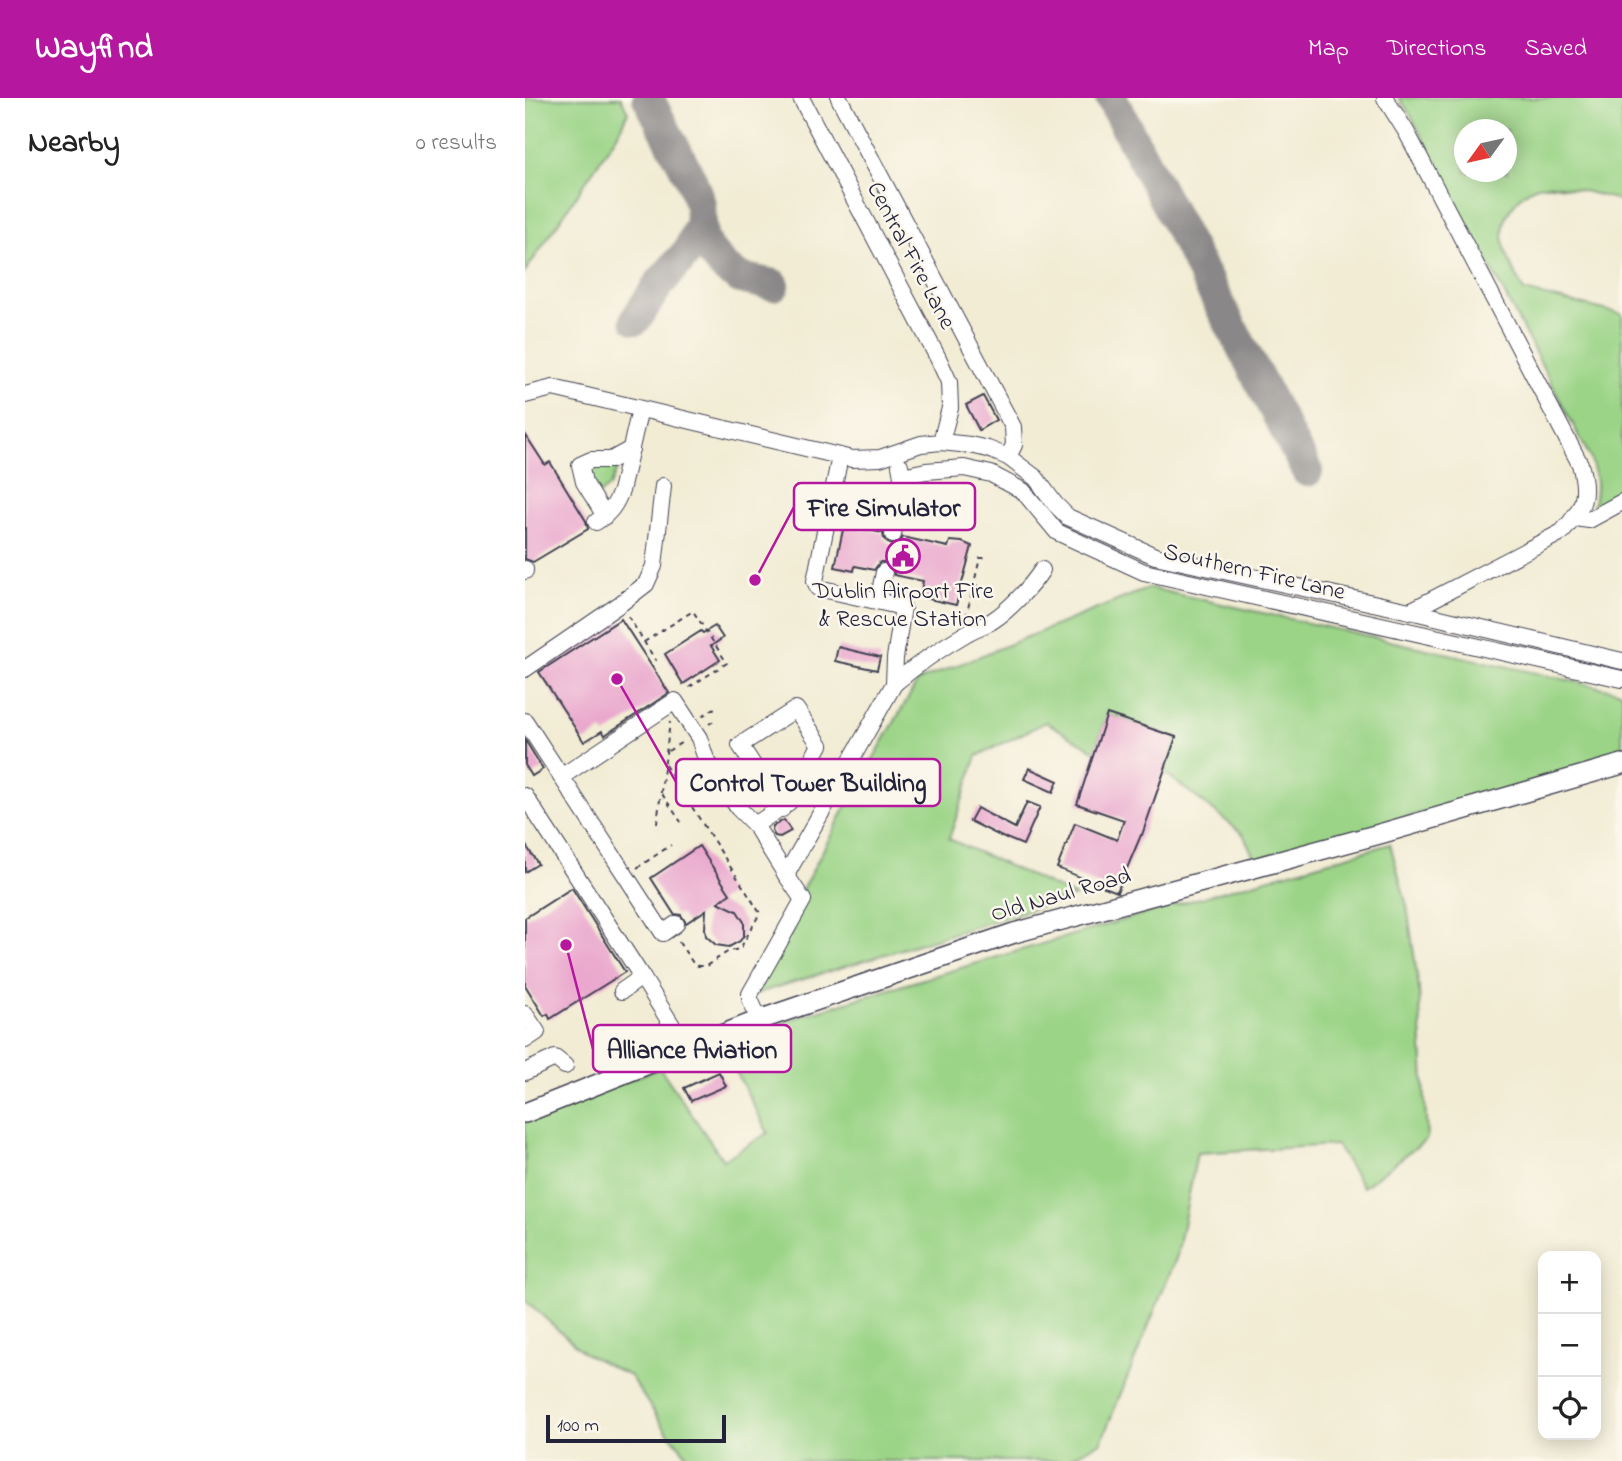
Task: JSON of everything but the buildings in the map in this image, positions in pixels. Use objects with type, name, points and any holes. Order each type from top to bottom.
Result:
[{"type":"main road","name":"Old Naul Road","points":[[525,1113],[571,1079],[686,1048],[759,1020],[1014,933],[1622,764]]},
{"type":"lane","name":"Central Fire Lane","points":[[801,98],[949,382],[950,408],[941,442]]},
{"type":"lane","points":[[839,98],[1013,427],[1014,445],[1008,457]]},
{"type":"lane","points":[[1385,98],[1407,133],[1580,464],[1585,483],[1583,500],[1575,518],[1562,532],[1410,611]]},
{"type":"lane","points":[[525,382],[852,459],[880,458],[921,444],[941,442],[979,447],[1008,457],[1036,478],[1068,517],[1155,556],[1410,611],[1622,661]]},
{"type":"lane","points":[[525,396],[553,388]]},
{"type":"lane","points":[[631,449],[611,460],[591,460],[580,465],[584,482],[601,519],[613,510],[621,491],[631,449],[640,409]]},
{"type":"lane","points":[[893,535],[902,476],[898,452]]},
{"type":"lane","points":[[840,456],[815,581],[818,588],[903,607],[895,657],[894,684]]},
{"type":"lane","name":"Southern Fire Lane","points":[[902,476],[964,468],[991,474],[1023,491],[1057,532],[1144,572],[1622,679]]},
{"type":"lane","points":[[525,669],[646,584],[655,566],[663,486]]},
{"type":"lane","points":[[1575,518],[1589,520],[1622,502]]},
{"type":"lane","points":[[786,875],[894,684],[922,662],[1008,609],[1042,570]]},
{"type":"lane","points":[[877,601],[884,572]]},
{"type":"lane","points":[[561,777],[675,701],[699,738],[712,768],[738,808],[755,825],[803,901],[750,994],[759,1020]]},
{"type":"lane","points":[[755,825],[782,809],[789,802],[820,745],[796,709],[740,744],[782,809]]},
{"type":"lane","points":[[525,721],[663,933],[673,926]]},
{"type":"lane","points":[[526,799],[686,1048]]},
{"type":"lane","points":[[622,991],[642,978]]},
{"type":"lane","points":[[525,1014],[537,1032],[525,1040]]},
{"type":"lane","points":[[525,1072],[555,1058],[571,1079]]},
{"type":"path","points":[[966,617],[980,558],[989,558]]},
{"type":"path","points":[[973,585],[982,587]]},
{"type":"path","points":[[620,604],[656,661]]},
{"type":"path","points":[[644,642],[693,611],[727,663],[679,693],[675,701],[670,718],[657,823]]},
{"type":"path","points":[[701,716],[718,706]]},
{"type":"path","points":[[665,765],[760,913],[740,949],[729,951],[706,966],[693,963],[673,926]]},
{"type":"path","points":[[662,793],[681,822]]},
{"type":"path","points":[[625,876],[671,845]]},
{"type":"green space","points":[[525,98],[621,98],[628,112],[617,135],[525,272]]},
{"type":"green space","points":[[1399,98],[1622,98],[1622,201],[1559,186],[1539,186],[1528,191],[1516,202],[1508,213],[1503,235],[1508,258],[1524,291],[1622,314],[1622,493],[1593,508],[1596,482],[1590,457],[1410,114]]},
{"type":"green space","points":[[612,463],[617,469],[610,486],[599,495],[588,477],[587,468]]},
{"type":"green space","points":[[1149,588],[1622,692],[1622,758],[1255,859],[1243,834],[1164,772],[1175,737],[1107,714],[1095,751],[1046,722],[977,756],[949,839],[1075,896],[745,997],[853,794],[918,681]]},
{"type":"green space","points":[[1390,844],[1407,906],[1419,989],[1427,1139],[1363,1187],[1336,1145],[1197,1153],[1177,1256],[1101,1442],[1069,1461],[692,1461],[665,1429],[630,1376],[584,1353],[525,1300],[525,1120],[660,1068],[723,1160],[768,1133],[720,1041],[1054,940]]},
{"type":"taxiway","points":[[636,319],[659,284],[689,250],[701,222],[700,204],[691,179],[648,98]]},
{"type":"taxiway","points":[[1111,98],[1307,471]]},
{"type":"taxiway","points":[[701,222],[702,237],[708,250],[725,268],[740,278],[774,285]]},
{"type":"place","name":"Dublin Airport Fire & Rescue Station","points":[[903,556]]},
{"type":"place","name":"Fire Simulator","points":[[755,580]]},
{"type":"place","name":"Control Tower Building","points":[[617,679]]},
{"type":"place","name":"Alliance Aviation","points":[[566,945]]}]
